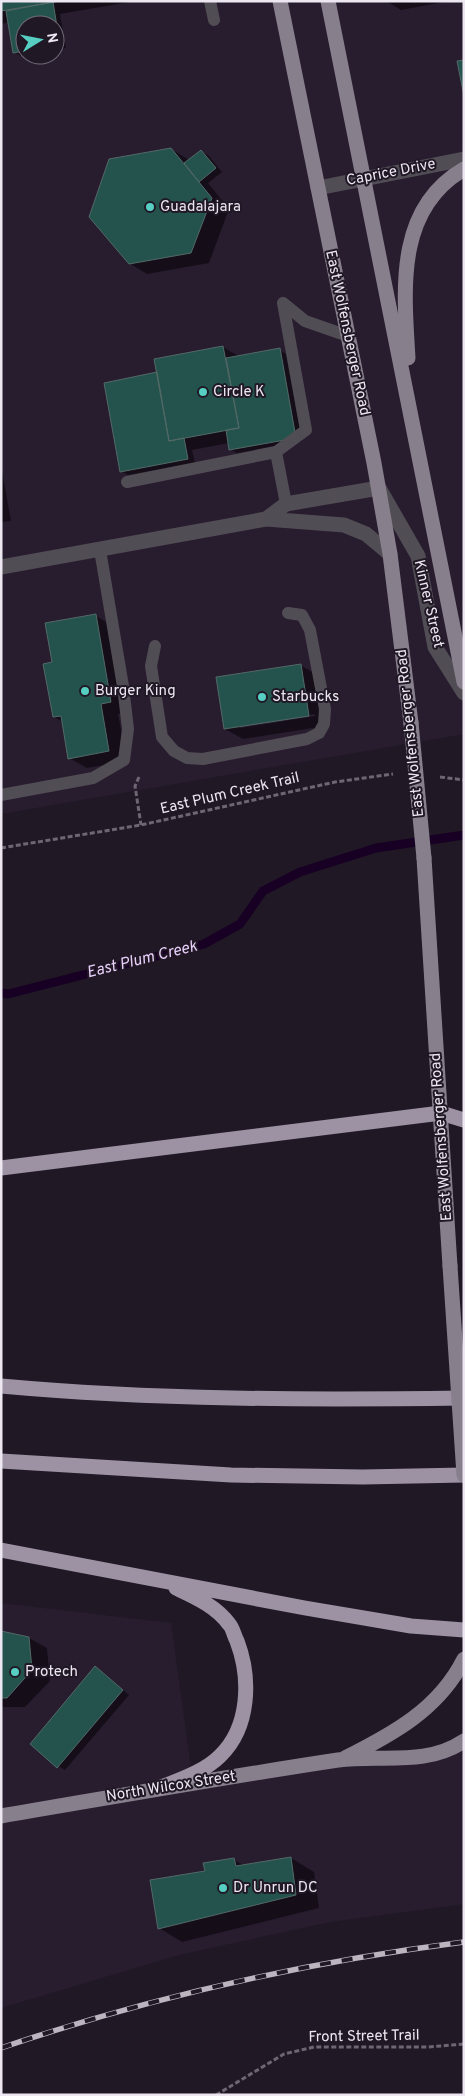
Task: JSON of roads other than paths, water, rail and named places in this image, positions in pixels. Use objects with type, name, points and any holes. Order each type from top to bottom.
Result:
[{"type":"highway","points":[[1,1168],[441,1113],[464,1120]]},
{"type":"highway","points":[[1,1386],[75,1392],[334,1400],[464,1398]]},
{"type":"highway","points":[[1,1461],[231,1475],[363,1477],[464,1475]]},
{"type":"highway","points":[[1,1550],[305,1608],[410,1626],[464,1630]]},
{"type":"highway","points":[[159,1579],[209,1605],[230,1625],[242,1656],[246,1688],[242,1717],[231,1741],[220,1757],[197,1772],[159,1788]]},
{"type":"main road","name":"East Wolfensberger Road","points":[[280,1],[379,488],[390,554],[411,724],[424,858],[464,1475]]},
{"type":"main road","points":[[328,1],[464,682]]},
{"type":"main road","points":[[412,419],[405,314],[405,274],[409,247],[415,226],[426,205],[440,187],[464,169]]},
{"type":"main road","name":"North Wilcox Street","points":[[341,1760],[388,1737],[419,1716],[440,1696],[456,1675],[464,1659]]},
{"type":"main road","name":"North Wilcox Street","points":[[1,1816],[159,1788],[341,1760],[411,1759],[452,1749],[464,1742]]},
{"type":"street","name":"Caprice Drive","points":[[318,188],[464,159]]},
{"type":"street","name":"Kinner Street","points":[[266,519],[286,504],[379,488],[418,556],[435,647],[464,693]]},
{"type":"street","name":"Kinner Street","points":[[1,567],[266,519],[344,525],[366,534],[390,554]]},
{"type":"lane","points":[[210,1],[214,20]]},
{"type":"lane","points":[[127,482],[276,452],[306,430],[283,303],[305,321],[348,336]]},
{"type":"lane","points":[[276,452],[286,504]]},
{"type":"lane","points":[[1,795],[93,778],[124,760],[128,729],[123,686],[100,550]]},
{"type":"lane","points":[[154,646],[150,666],[162,737],[174,751],[186,758],[203,759],[307,739],[319,733],[324,724],[325,709],[310,630],[302,615],[288,613]]},
{"type":"waterway","name":"East Plum Creek","points":[[1,993],[8,994],[204,944],[240,924],[263,891],[300,872],[376,848],[464,835]]},
{"type":"railway","points":[[1,2048],[115,2013],[230,1983],[347,1960],[464,1942]]},
{"type":"place","name":"Guadalajara","points":[[150,207]]},
{"type":"place","name":"Circle K","points":[[203,392]]},
{"type":"place","name":"Burger King","points":[[85,691]]},
{"type":"place","name":"Starbucks","points":[[262,697]]},
{"type":"place","name":"Protech","points":[[15,1672]]},
{"type":"place","name":"Dr Unrun DC","points":[[223,1888]]}]
